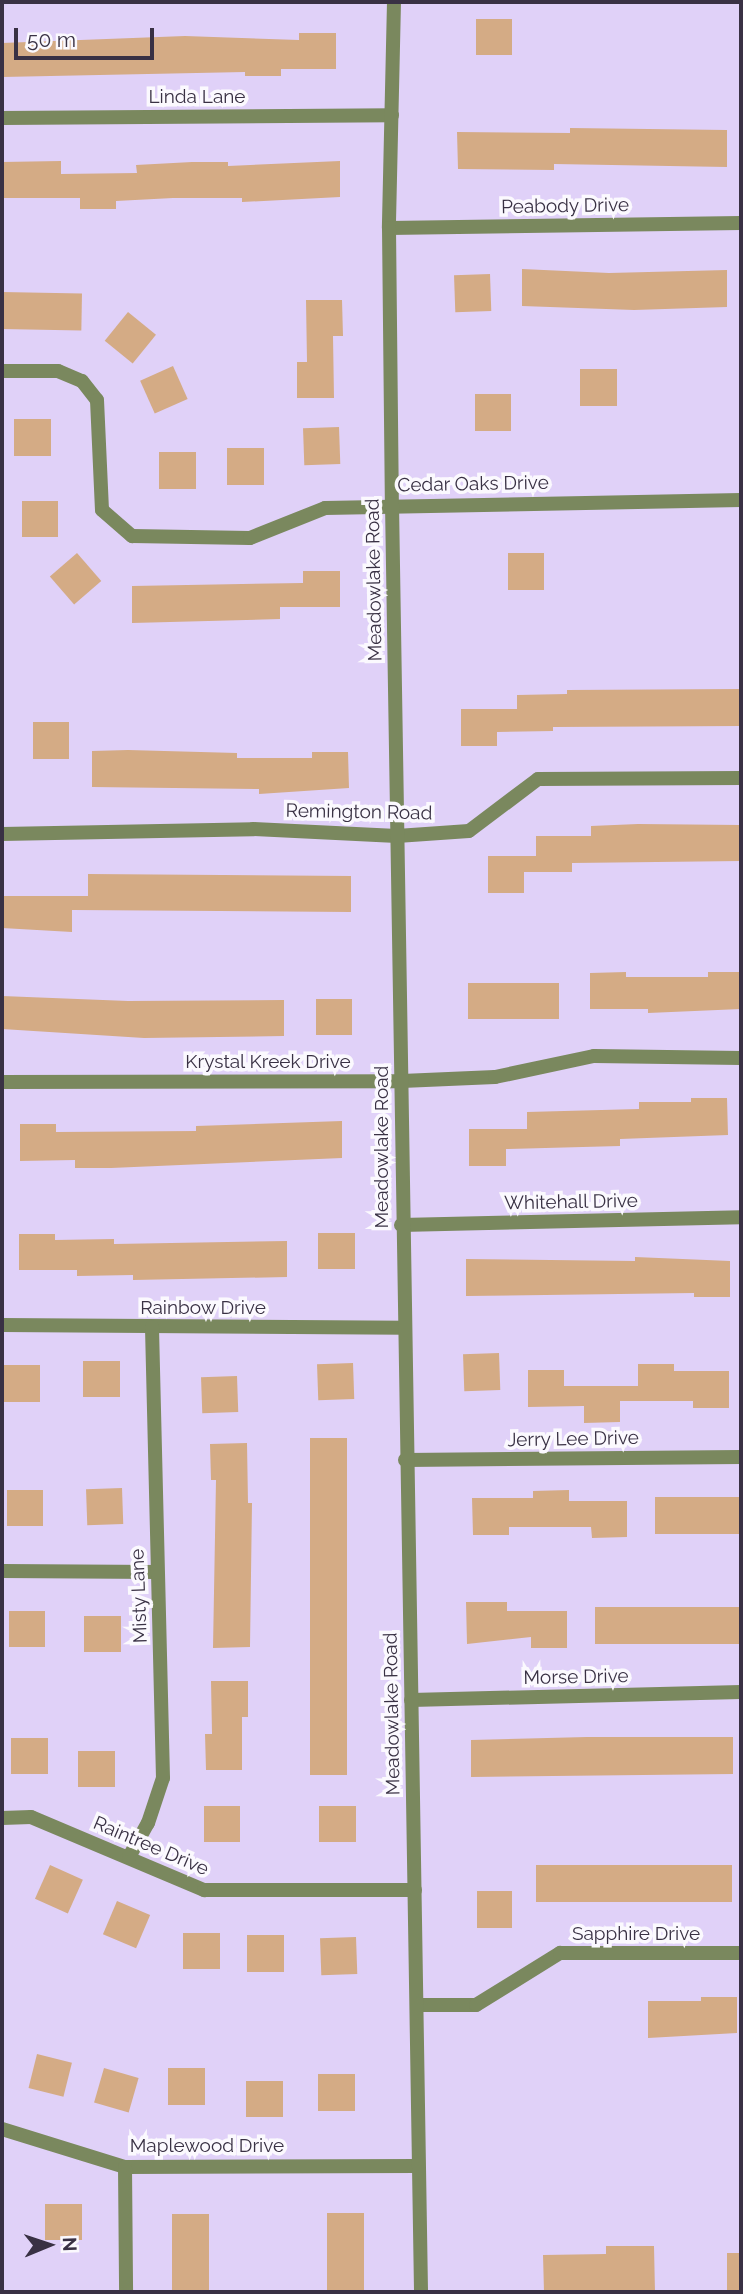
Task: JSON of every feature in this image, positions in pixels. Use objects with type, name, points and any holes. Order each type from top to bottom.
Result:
[{"type":"street","name":"Meadowlake Road","points":[[394,2],[389,228],[392,504],[402,1081],[401,1225],[419,2005],[417,2165],[421,2292]]},
{"type":"street","name":"Linda Lane","points":[[2,118],[392,115]]},
{"type":"street","name":"Peabody Drive","points":[[389,228],[741,223]]},
{"type":"street","name":"Cedar Oaks Drive","points":[[2,371],[58,370],[82,381],[97,400],[102,510],[132,536],[250,538],[325,508],[392,504],[741,500]]},
{"type":"street","name":"Remington Road","points":[[2,834],[253,829],[397,836],[469,831],[538,779],[741,778]]},
{"type":"street","name":"Krystal Kreek Drive","points":[[2,1082],[402,1081],[495,1077],[594,1056],[741,1059]]},
{"type":"street","name":"Whitehall Drive","points":[[401,1225],[741,1217]]},
{"type":"street","name":"Rainbow Drive","points":[[2,1325],[405,1328]]},
{"type":"street","name":"Misty Lane","points":[[129,1857],[148,1823],[163,1777],[152,1327]]},
{"type":"street","name":"Jerry Lee Drive","points":[[405,1460],[741,1457]]},
{"type":"street","points":[[2,1572],[157,1572]]},
{"type":"street","name":"Morse Drive","points":[[411,1700],[741,1692]]},
{"type":"street","name":"Raintree Drive","points":[[2,1818],[31,1817],[204,1891],[415,1890]]},
{"type":"street","name":"Sapphire Drive","points":[[419,2005],[476,2006],[560,1954],[741,1952]]},
{"type":"street","name":"Maplewood Drive","points":[[2,2129],[125,2167],[417,2165]]},
{"type":"street","points":[[125,2167],[126,2292]]},
{"type":"building","points":[[476,19],[512,19],[512,55],[476,55]]},
{"type":"building","points":[[299,33],[336,33],[336,69],[281,69],[281,76],[245,76],[245,72],[2,77],[2,43],[185,36],[299,40]]},
{"type":"building","points":[[570,128],[727,130],[727,167],[554,164],[554,170],[458,169],[457,132],[570,133]]},
{"type":"building","points":[[61,161],[61,174],[137,173],[136,165],[192,162],[228,162],[228,166],[340,161],[340,197],[242,202],[242,198],[116,201],[116,209],[80,209],[80,198],[2,198],[2,162]]},
{"type":"building","points":[[522,269],[609,273],[727,270],[727,307],[634,310],[522,306]]},
{"type":"building","points":[[490,274],[491,311],[455,312],[454,275]]},
{"type":"building","points":[[2,292],[82,293],[81,330],[2,329]]},
{"type":"building","points":[[306,300],[342,300],[343,336],[333,336],[334,398],[297,398],[297,362],[307,362]]},
{"type":"building","points":[[128,312],[156,335],[133,363],[105,341]]},
{"type":"building","points":[[173,366],[188,399],[155,414],[140,381]]},
{"type":"building","points":[[580,369],[617,369],[617,406],[580,406]]},
{"type":"building","points":[[475,394],[511,394],[511,431],[475,431]]},
{"type":"building","points":[[14,419],[51,419],[51,456],[14,456]]},
{"type":"building","points":[[339,427],[340,464],[304,465],[303,428]]},
{"type":"building","points":[[227,448],[264,448],[264,485],[227,485]]},
{"type":"building","points":[[159,452],[196,452],[196,489],[159,489]]},
{"type":"building","points":[[22,501],[58,501],[58,537],[22,537]]},
{"type":"building","points":[[77,553],[101,581],[74,605],[50,577]]},
{"type":"building","points":[[508,553],[544,553],[544,590],[508,590]]},
{"type":"building","points":[[303,571],[340,571],[340,607],[280,607],[280,619],[132,623],[132,586],[303,583]]},
{"type":"building","points":[[741,689],[741,726],[553,727],[553,731],[497,732],[497,746],[461,746],[461,709],[517,709],[517,695],[567,694],[567,690]]},
{"type":"building","points":[[33,722],[69,722],[69,759],[33,759]]},
{"type":"building","points":[[92,751],[237,753],[237,758],[312,758],[312,752],[348,752],[349,788],[259,794],[259,789],[92,787]]},
{"type":"building","points":[[741,825],[741,861],[572,863],[572,872],[524,872],[524,893],[488,893],[488,856],[536,856],[536,836],[591,836],[591,826]]},
{"type":"building","points":[[88,874],[351,876],[351,912],[72,910],[72,932],[2,928],[2,896],[88,896]]},
{"type":"building","points":[[626,972],[626,977],[708,977],[708,972],[741,972],[741,1009],[648,1013],[648,1009],[590,1009],[590,973]]},
{"type":"building","points":[[468,983],[559,983],[559,1019],[468,1019]]},
{"type":"building","points":[[2,996],[128,1001],[284,1000],[284,1036],[144,1038],[2,1029]]},
{"type":"building","points":[[316,999],[352,999],[352,1035],[316,1035]]},
{"type":"building","points":[[691,1098],[727,1098],[728,1135],[620,1139],[620,1146],[506,1149],[506,1166],[469,1166],[469,1129],[527,1129],[527,1112],[639,1109],[639,1102],[691,1102]]},
{"type":"building","points":[[342,1121],[342,1158],[111,1168],[75,1168],[75,1160],[20,1161],[20,1124],[56,1124],[56,1132],[196,1131],[196,1126]]},
{"type":"building","points":[[318,1233],[355,1233],[355,1269],[318,1269]]},
{"type":"building","points":[[19,1234],[55,1234],[55,1240],[114,1239],[114,1244],[287,1241],[287,1277],[133,1280],[133,1275],[77,1276],[77,1270],[19,1270]]},
{"type":"building","points":[[635,1257],[730,1261],[730,1297],[694,1297],[694,1293],[466,1296],[466,1259],[635,1261]]},
{"type":"building","points":[[499,1353],[500,1390],[464,1391],[463,1354]]},
{"type":"building","points":[[83,1361],[120,1361],[120,1397],[83,1397]]},
{"type":"building","points":[[353,1363],[354,1399],[318,1400],[317,1364]]},
{"type":"building","points":[[638,1364],[674,1364],[674,1371],[729,1371],[729,1408],[693,1408],[693,1401],[620,1401],[620,1422],[584,1423],[584,1406],[528,1407],[528,1370],[564,1370],[564,1386],[638,1386]]},
{"type":"building","points":[[4,1365],[40,1365],[40,1402],[4,1402]]},
{"type":"building","points":[[237,1376],[238,1412],[202,1413],[201,1377]]},
{"type":"building","points":[[310,1438],[347,1438],[347,1775],[310,1775]]},
{"type":"building","points":[[247,1443],[248,1503],[252,1503],[250,1647],[213,1648],[216,1480],[211,1480],[210,1444]]},
{"type":"building","points":[[122,1488],[123,1524],[87,1525],[86,1489]]},
{"type":"building","points":[[7,1490],[43,1490],[43,1526],[7,1526]]},
{"type":"building","points":[[569,1490],[569,1501],[627,1501],[627,1537],[592,1538],[591,1527],[509,1527],[509,1535],[473,1535],[472,1498],[533,1498],[533,1491]]},
{"type":"building","points":[[655,1497],[741,1497],[741,1534],[655,1534]]},
{"type":"building","points":[[466,1602],[507,1602],[507,1611],[567,1611],[567,1648],[531,1648],[531,1637],[467,1644]]},
{"type":"building","points":[[595,1607],[741,1607],[741,1644],[595,1644]]},
{"type":"building","points":[[9,1611],[45,1611],[45,1647],[9,1647]]},
{"type":"building","points":[[84,1616],[121,1616],[121,1652],[84,1652]]},
{"type":"building","points":[[211,1681],[248,1681],[248,1717],[242,1717],[242,1770],[206,1770],[205,1734],[212,1734]]},
{"type":"building","points":[[733,1737],[733,1774],[471,1777],[471,1740]]},
{"type":"building","points":[[11,1738],[48,1738],[48,1774],[11,1774]]},
{"type":"building","points":[[78,1751],[115,1751],[115,1787],[78,1787]]},
{"type":"building","points":[[204,1806],[240,1806],[240,1842],[204,1842]]},
{"type":"building","points":[[319,1806],[356,1806],[356,1842],[319,1842]]},
{"type":"building","points":[[50,1865],[83,1880],[68,1913],[35,1899]]},
{"type":"building","points":[[536,1865],[732,1865],[732,1902],[536,1902]]},
{"type":"building","points":[[477,1891],[512,1891],[512,1928],[477,1928]]},
{"type":"building","points":[[117,1901],[150,1915],[136,1948],[103,1934]]},
{"type":"building","points":[[183,1933],[220,1933],[220,1969],[183,1969]]},
{"type":"building","points":[[247,1935],[284,1935],[284,1972],[247,1972]]},
{"type":"building","points":[[356,1937],[357,1974],[321,1975],[320,1938]]},
{"type":"building","points":[[701,1997],[737,1997],[737,2033],[648,2038],[648,2001],[701,2001]]},
{"type":"building","points":[[37,2054],[72,2063],[63,2097],[29,2088]]},
{"type":"building","points":[[104,2068],[139,2078],[129,2113],[94,2103]]},
{"type":"building","points":[[168,2068],[205,2068],[205,2105],[168,2105]]},
{"type":"building","points":[[318,2074],[355,2074],[355,2111],[318,2111]]},
{"type":"building","points":[[246,2081],[283,2081],[283,2117],[246,2117]]},
{"type":"building","points":[[45,2204],[82,2204],[82,2240],[45,2240]]},
{"type":"building","points":[[327,2213],[364,2213],[364,2292],[327,2292]]},
{"type":"building","points":[[172,2214],[209,2214],[209,2292],[172,2292]]},
{"type":"building","points":[[606,2246],[654,2246],[655,2292],[544,2292],[543,2255],[606,2254]]},
{"type":"building","points":[[727,2253],[741,2253],[741,2292],[727,2292]]}]
